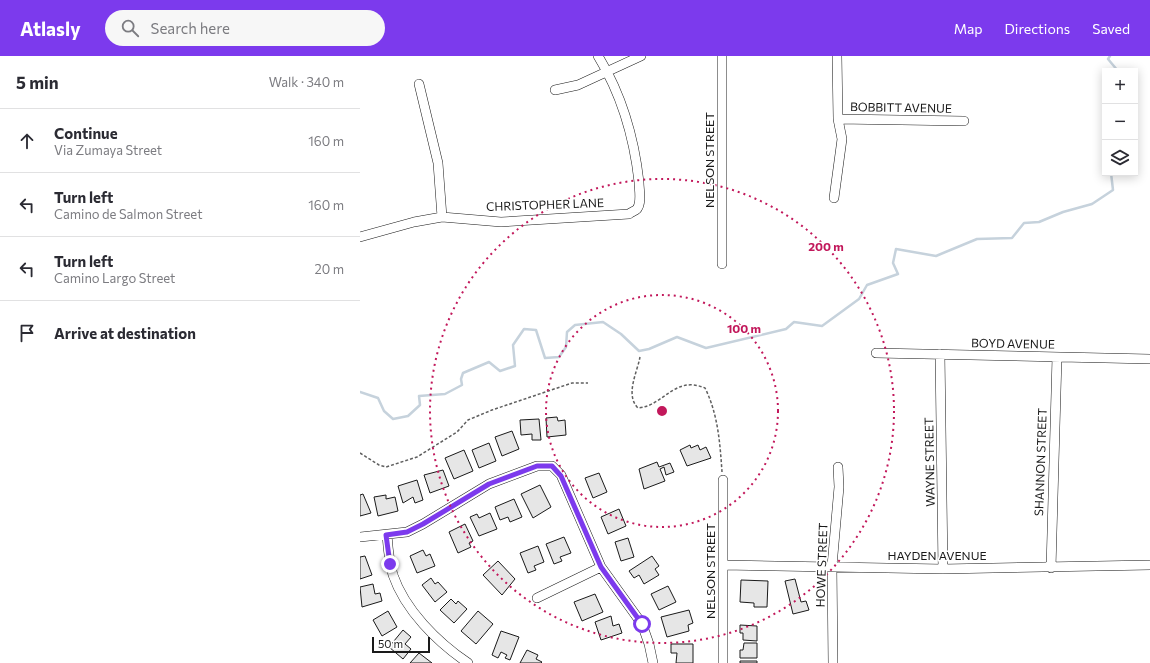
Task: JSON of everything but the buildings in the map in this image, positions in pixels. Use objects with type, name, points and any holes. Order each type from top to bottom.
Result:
[{"type":"street","points":[[598,56],[608,72]]},
{"type":"street","points":[[555,90],[578,85],[641,56]]},
{"type":"street","name":"NELSON STREET","points":[[722,56],[722,264]]},
{"type":"street","points":[[834,198],[842,139],[838,119],[837,56]]},
{"type":"street","name":"CHRISTOPHER LANE","points":[[360,237],[414,222],[442,217],[501,222],[629,214],[637,209],[640,199],[636,153],[624,110],[608,72]]},
{"type":"street","points":[[419,84],[438,163],[442,217]]},
{"type":"street","name":"BOBBITT AVENUE","points":[[838,119],[964,121]]},
{"type":"street","name":"BOYD AVENUE","points":[[876,353],[1150,359]]},
{"type":"street","name":"WAYNE STREET","points":[[940,354],[943,569]]},
{"type":"street","name":"SHANNON STREET","points":[[1051,568],[1057,357]]},
{"type":"street","points":[[360,537],[407,532],[489,484],[537,466],[552,466],[561,476],[601,567],[642,624],[649,644],[653,663]]},
{"type":"street","name":"HOWE STREET","points":[[833,663],[832,566],[839,487],[838,468]]},
{"type":"street","name":"NELSON STREET","points":[[723,480],[723,663]]},
{"type":"street","points":[[386,535],[393,575],[407,603],[432,632],[468,663]]},
{"type":"street","name":"HAYDEN AVENUE","points":[[723,565],[943,569],[1150,565]]},
{"type":"street","points":[[537,598],[601,567]]},
{"type":"path","points":[[640,357],[631,392],[633,403],[638,408],[648,407],[666,393],[688,384],[705,388],[712,403],[719,434],[723,480]]},
{"type":"path","points":[[360,453],[379,465],[386,467],[416,457],[457,432],[468,420],[492,410],[572,383],[588,383]]},
{"type":"waterway","points":[[1110,56],[1108,59],[1116,68]]},
{"type":"waterway","points":[[360,392],[378,398],[384,411],[393,419],[408,416],[420,405],[419,396],[445,394],[462,385],[461,379],[463,373],[489,362],[500,371],[515,366],[513,345],[524,329],[536,330],[545,358],[559,357],[566,347],[567,332],[575,325],[603,322],[621,334],[639,351],[649,349],[677,337],[706,348],[786,329],[794,322],[822,326],[859,299],[867,285],[898,274],[893,263],[896,249],[936,256],[977,239],[1012,238],[1024,223],[1039,222],[1063,212],[1092,204],[1113,190],[1111,176]]},
{"type":"route","points":[[390,564],[386,535],[407,532],[489,484],[537,466],[552,466],[561,476],[601,567],[642,624]]}]
